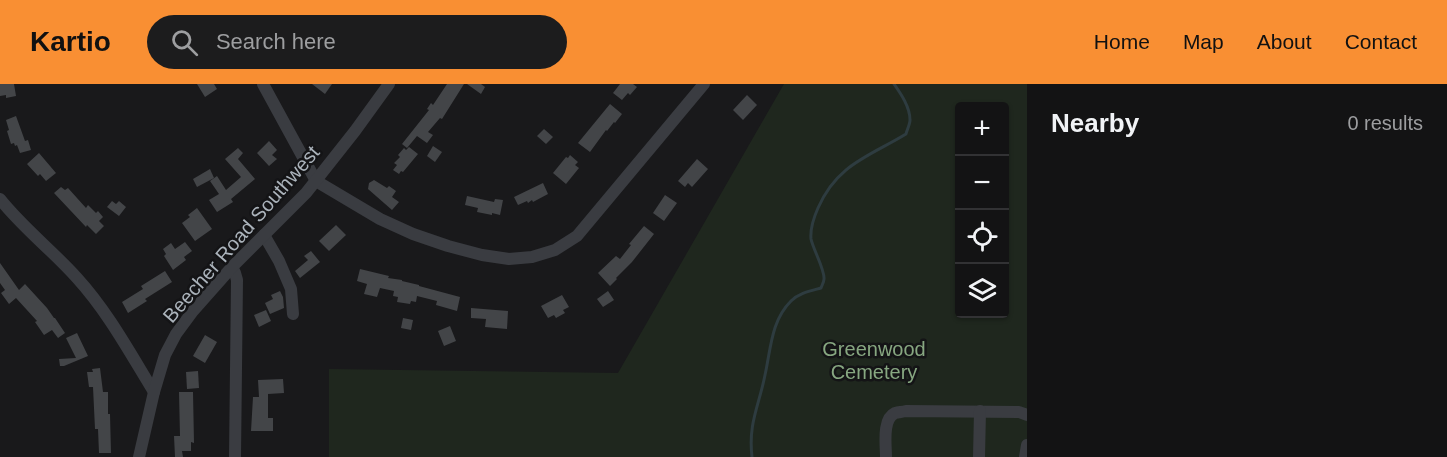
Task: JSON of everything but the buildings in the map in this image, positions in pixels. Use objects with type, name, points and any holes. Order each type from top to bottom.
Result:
[{"type":"street","points":[[263,84],[316,181],[380,219],[413,234],[482,255],[509,259],[532,257],[555,250],[577,236],[704,84]]},
{"type":"street","name":"Beecher Road Southwest","points":[[139,457],[165,355],[176,333],[232,267],[306,193],[389,84]]},
{"type":"street","points":[[0,199],[54,253],[101,307],[154,392]]},
{"type":"street","points":[[264,235],[291,289],[293,314]]},
{"type":"street","points":[[232,267],[237,280],[235,457]]},
{"type":"street","points":[[886,457],[887,427],[889,418],[895,413],[980,411],[1019,412],[1027,415]]},
{"type":"street","points":[[979,457],[980,411]]},
{"type":"street","points":[[1025,457],[1027,445]]},
{"type":"green space","name":"Greenwood Cemetery","points":[[784,84],[1027,84],[1027,457],[329,457],[329,369],[618,373]]},
{"type":"waterway","points":[[752,457],[753,424],[779,317],[794,298],[821,288],[824,281],[823,270],[811,239],[818,208],[826,193],[845,171],[867,155],[906,134],[910,115],[894,84]]}]
